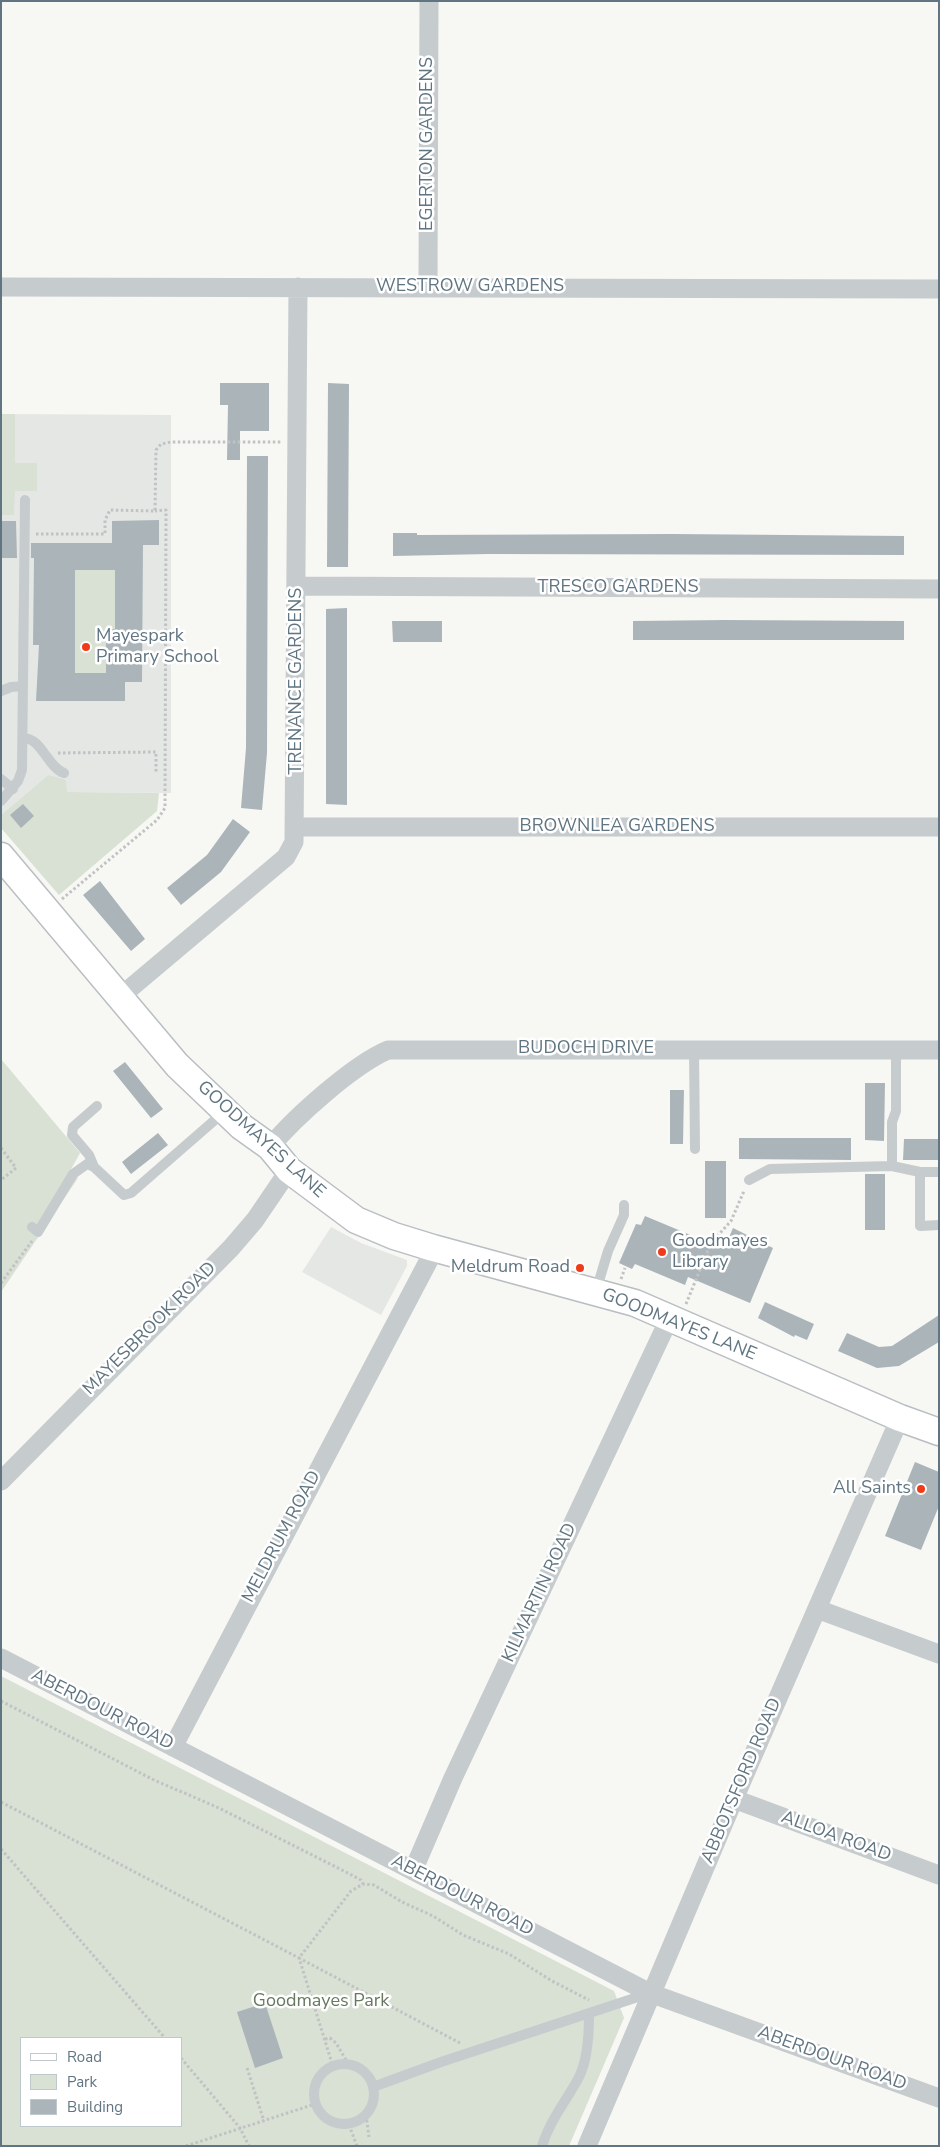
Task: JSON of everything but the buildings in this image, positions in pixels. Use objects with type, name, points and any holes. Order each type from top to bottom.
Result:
[{"type":"main road","name":"GOODMAYES LANE","points":[[1,856],[121,996],[177,1065],[225,1111],[270,1147],[289,1170],[356,1220],[394,1236],[596,1291],[674,1319],[900,1418],[939,1432]]},
{"type":"street","name":"EGERTON GARDENS","points":[[428,287],[429,1]]},
{"type":"street","name":"WESTROW GARDENS","points":[[1,286],[939,289]]},
{"type":"street","name":"TRENANCE GARDENS","points":[[121,996],[286,857],[294,842],[296,827],[298,287]]},
{"type":"street","name":"TRESCO GARDENS","points":[[297,586],[939,589]]},
{"type":"street","name":"BROWNLEA GARDENS","points":[[296,827],[939,827]]},
{"type":"street","name":"BUDOCH DRIVE","points":[[270,1147],[288,1128],[359,1066],[388,1050],[939,1050]]},
{"type":"street","name":"MAYESBROOK ROAD","points":[[1,1481],[231,1248],[255,1220],[289,1170]]},
{"type":"street","name":"MELDRUM ROAD","points":[[173,1747],[430,1258],[433,1248]]},
{"type":"street","name":"KILMARTIN ROAD","points":[[413,1871],[452,1778],[674,1319]]},
{"type":"street","name":"ABBOTSFORD ROAD","points":[[587,2146],[650,1993],[900,1418]]},
{"type":"street","points":[[817,1610],[939,1654]]},
{"type":"street","name":"ABERDOUR ROAD","points":[[1,1658],[650,1993],[939,2098]]},
{"type":"street","name":"ALLOA ROAD","points":[[734,1798],[939,1875]]},
{"type":"lane","points":[[1,801],[13,789],[22,770],[23,738],[18,719],[23,686],[24,500]]},
{"type":"lane","points":[[1,691],[11,687],[23,686]]},
{"type":"lane","points":[[23,738],[29,738],[36,743],[57,770],[64,773]]},
{"type":"lane","points":[[1,779],[13,789]]},
{"type":"lane","points":[[694,1049],[695,1149]]},
{"type":"lane","points":[[892,1166],[892,1122],[896,1111],[896,1050]]},
{"type":"lane","points":[[94,1167],[89,1155],[72,1135],[73,1127],[98,1106]]},
{"type":"lane","points":[[35,1230],[73,1174],[87,1164],[94,1167],[124,1195],[131,1193],[225,1111]]},
{"type":"lane","points":[[749,1180],[770,1169],[892,1166],[920,1172],[939,1172]]},
{"type":"lane","points":[[920,1172],[920,1226],[939,1225]]},
{"type":"lane","points":[[596,1291],[608,1251],[624,1215],[624,1205]]},
{"type":"lane","points":[[374,2087],[650,1993]]},
{"type":"lane","points":[[542,2146],[555,2116],[580,2075],[589,2032],[588,2015]]},
{"type":"lane","points":[[348,2065],[362,2070],[369,2077],[374,2087],[374,2100],[361,2120],[349,2124],[335,2124],[323,2117],[315,2104],[316,2083],[322,2074],[331,2067],[348,2065]]},
{"type":"path","points":[[155,510],[156,450],[161,444],[171,442],[297,442]]},
{"type":"path","points":[[24,534],[105,534],[105,520],[110,510],[166,510],[165,808],[157,820],[49,912]]},
{"type":"path","points":[[52,753],[156,752],[156,773]]},
{"type":"path","points":[[1,1148],[16,1168],[1,1180]]},
{"type":"path","points":[[674,1319],[712,1243],[731,1221],[749,1180]]},
{"type":"path","points":[[1,1283],[35,1230]]},
{"type":"path","points":[[620,1280],[625,1268]]},
{"type":"path","points":[[1,1701],[154,1780],[219,1808],[332,1865],[361,1880],[363,1884]]},
{"type":"path","points":[[1,1802],[466,2046],[468,2054]]},
{"type":"path","points":[[1,1850],[164,2037]]},
{"type":"path","points":[[299,1958],[351,1891],[363,1884],[374,1885],[402,1902],[433,1916],[463,1935],[509,1954],[604,2010]]},
{"type":"path","points":[[299,1958],[325,2039],[331,2067]]},
{"type":"path","points":[[325,2039],[330,2038],[336,2043],[348,2065]]},
{"type":"path","points":[[182,2059],[240,2128],[249,2146]]},
{"type":"path","points":[[247,2068],[264,2120]]},
{"type":"path","points":[[186,2146],[315,2104]]},
{"type":"path","points":[[366,2115],[370,2137]]},
{"type":"path","points":[[349,2124],[357,2146]]},
{"type":"shaded area","name":"Mayespark Primary School","points":[[1,414],[171,415],[171,793],[66,792],[48,775],[1,815]]},
{"type":"shaded area","points":[[331,1227],[361,1243],[407,1260],[407,1266],[381,1315],[302,1272]]},
{"type":"green space","points":[[1,414],[15,414],[15,463],[37,463],[37,491],[15,491],[14,515],[1,515]]},
{"type":"green space","points":[[75,570],[115,570],[115,673],[75,673]]},
{"type":"green space","points":[[48,775],[66,780],[67,792],[159,793],[157,811],[59,895],[1,828],[1,815]]},
{"type":"green space","points":[[1,1059],[80,1153],[70,1171],[78,1178],[1,1292]]},
{"type":"green space","name":"Goodmayes Park","points":[[1,1676],[614,1991],[624,2018],[569,2146],[1,2146]]},
{"type":"place","name":"Mayespark Primary School","points":[[86,647]]},
{"type":"place","name":"Goodmayes Library","points":[[662,1252]]},
{"type":"place","name":"Meldrum Road","points":[[580,1268]]},
{"type":"place","name":"All Saints","points":[[921,1489]]}]
